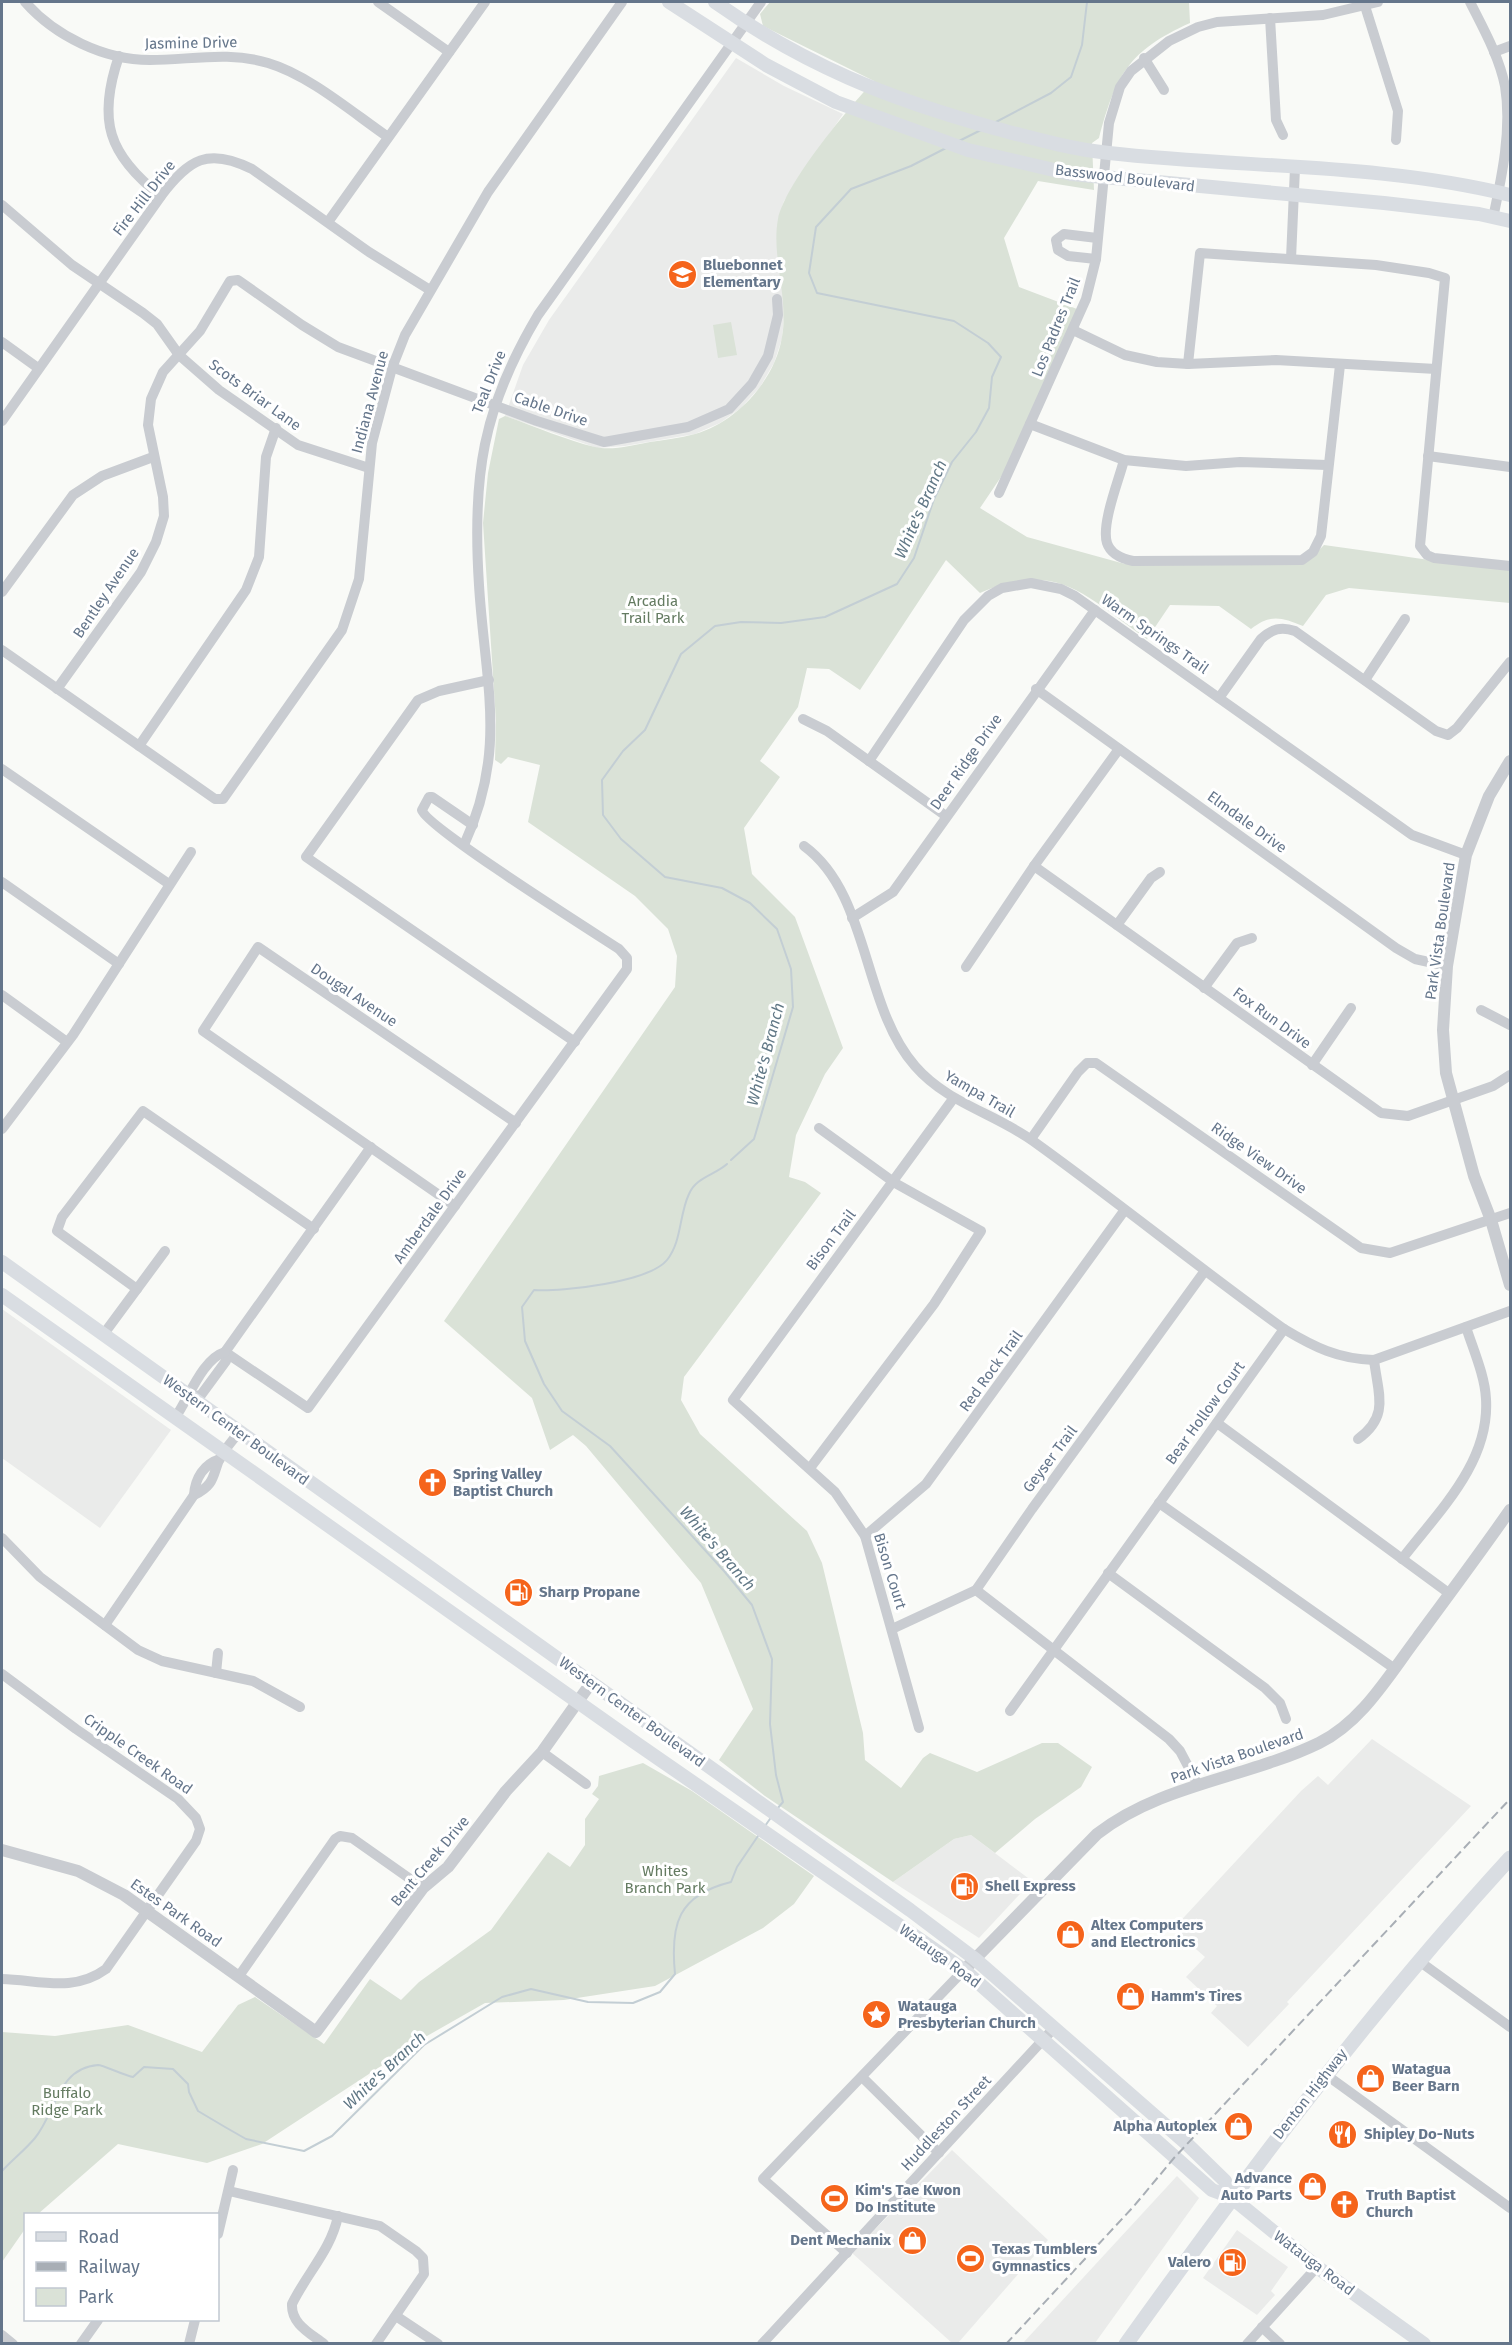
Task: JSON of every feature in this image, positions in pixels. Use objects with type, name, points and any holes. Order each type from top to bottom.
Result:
[{"type":"main road","name":"Basswood Boulevard","points":[[669,2],[798,83],[867,116],[992,156],[1071,174],[1293,195],[1510,221]]},
{"type":"main road","name":"Basswood Boulevard","points":[[715,2],[785,48],[835,73],[938,113],[1021,136],[1106,153],[1446,183],[1504,193]]},
{"type":"main road","name":"Western Center Boulevard","points":[[2,1262],[831,1853],[975,1959],[1221,2177],[1231,2197]]},
{"type":"main road","name":"Western Center Boulevard","points":[[2,1295],[175,1418],[222,1456],[578,1702]]},
{"type":"main road","name":"Watauga Road","points":[[578,1702],[964,1970],[1204,2184],[1213,2191],[1231,2197],[1317,2267],[1424,2343]]},
{"type":"main road","points":[[633,1741],[646,1723]]},
{"type":"main road","name":"Denton Highway","points":[[1126,2343],[1231,2197],[1325,2074],[1419,1961],[1510,1858]]},
{"type":"street","name":"Jasmine Drive","points":[[25,2],[49,23],[81,43],[119,56],[149,60],[233,56],[270,63],[318,89],[388,137]]},
{"type":"street","points":[[378,2],[449,52]]},
{"type":"street","points":[[328,222],[485,2]]},
{"type":"street","name":"Indiana Avenue","points":[[139,746],[215,799],[223,799],[342,630],[359,579],[372,443],[392,368],[405,335],[488,192],[622,2]]},
{"type":"street","name":"Teal Drive","points":[[464,845],[473,825],[491,753],[489,680],[479,586],[477,511],[478,476],[486,430],[494,406],[507,371],[538,315],[761,2]]},
{"type":"street","name":"Los Padres Trail","points":[[999,493],[1086,299],[1096,260],[1106,153],[1114,102],[1131,71],[1144,58],[1169,41],[1198,27],[1217,22],[1323,15],[1378,2]]},
{"type":"street","points":[[1470,2],[1494,52],[1506,89],[1509,139],[1504,193],[1493,218]]},
{"type":"street","points":[[1365,6],[1398,111],[1396,140]]},
{"type":"street","points":[[1270,18],[1276,120],[1283,135]]},
{"type":"street","points":[[1494,52],[1510,46]]},
{"type":"street","points":[[119,56],[109,90],[109,129],[114,144],[131,170],[161,196]]},
{"type":"street","points":[[1144,58],[1164,90]]},
{"type":"street","name":"Fire Hill Drive","points":[[2,421],[161,196],[186,167],[195,161],[219,157],[252,169],[430,290]]},
{"type":"street","points":[[1291,259],[1294,168]]},
{"type":"street","name":"Scots Briar Lane","points":[[2,205],[72,265],[99,281],[157,324],[179,355],[219,390],[305,448],[369,468]]},
{"type":"street","points":[[1096,260],[1068,256],[1058,250],[1056,240],[1064,234],[1097,238]]},
{"type":"street","points":[[1188,364],[1200,253],[1376,265],[1429,273],[1445,278],[1420,536],[1424,552],[1445,559],[1510,566]]},
{"type":"street","name":"Cable Drive","points":[[191,342],[211,314],[227,285],[233,279],[238,280],[338,347],[494,406],[576,435],[604,442],[688,427],[729,409],[752,384],[768,357],[778,315],[777,299]]},
{"type":"street","points":[[1073,330],[1140,360],[1188,364],[1276,360],[1436,369]]},
{"type":"street","points":[[2,342],[39,368]]},
{"type":"street","name":"Bentley Avenue","points":[[57,689],[141,572],[156,542],[164,516],[164,497],[153,457],[148,425],[151,399],[163,372],[191,342]]},
{"type":"street","points":[[1124,460],[1106,535],[1111,550],[1121,558],[1133,561],[1292,562],[1302,560],[1313,552],[1321,536],[1327,465],[1340,365]]},
{"type":"street","points":[[1030,424],[1124,460],[1186,466],[1240,462],[1327,465]]},
{"type":"street","points":[[2,650],[139,746],[246,590],[259,556],[266,457],[276,428]]},
{"type":"street","points":[[1428,456],[1510,467]]},
{"type":"street","points":[[2,592],[74,495],[102,477],[153,457]]},
{"type":"street","name":"Warm Springs Trail","points":[[869,760],[964,620],[988,596],[1017,584],[1047,585],[1068,592],[1095,610],[1412,835],[1466,855]]},
{"type":"street","name":"Deer Ridge Drive","points":[[852,918],[889,896],[1095,610]]},
{"type":"street","points":[[1365,680],[1406,619]]},
{"type":"street","points":[[1220,698],[1261,639],[1270,631],[1278,628],[1295,631],[1436,731],[1448,735],[1457,728],[1508,669]]},
{"type":"street","points":[[489,680],[439,691],[418,700],[306,857],[575,1042]]},
{"type":"street","name":"Elmdale Drive","points":[[1036,689],[1396,948],[1415,959],[1447,966]]},
{"type":"street","points":[[802,719],[827,731],[946,816]]},
{"type":"street","points":[[966,967],[1034,866],[1119,749]]},
{"type":"street","name":"Park Vista Boulevard","points":[[1510,761],[1489,796],[1466,855],[1447,966],[1443,1030],[1446,1073],[1474,1176],[1491,1220],[1510,1285]]},
{"type":"street","points":[[2,769],[169,884]]},
{"type":"street","points":[[464,845],[426,818],[423,814],[424,804],[432,797],[473,825]]},
{"type":"street","name":"Amberdale Drive","points":[[225,1352],[308,1408],[627,969],[627,958],[619,949],[464,845]]},
{"type":"street","name":"Yampa Trail","points":[[804,846],[829,872],[852,918],[893,1036],[905,1055],[930,1082],[953,1099],[1031,1139],[1204,1272],[1279,1326]]},
{"type":"street","points":[[2,1129],[67,1042],[191,852]]},
{"type":"street","name":"Fox Run Drive","points":[[1034,866],[1381,1113],[1408,1116],[1453,1098],[1493,1086],[1510,1075]]},
{"type":"street","points":[[1117,925],[1151,878],[1160,872]]},
{"type":"street","points":[[2,882],[119,964]]},
{"type":"street","points":[[1204,988],[1237,943],[1252,938]]},
{"type":"street","name":"Dougal Avenue","points":[[371,1147],[203,1031],[258,947],[516,1123]]},
{"type":"street","points":[[2,995],[67,1042]]},
{"type":"street","points":[[1312,1065],[1352,1008]]},
{"type":"street","points":[[1481,1010],[1510,1025]]},
{"type":"street","name":"Ridge View Drive","points":[[1031,1139],[1078,1072],[1087,1063],[1096,1063],[1361,1248],[1390,1253],[1510,1213]]},
{"type":"street","name":"Bison Trail","points":[[733,1400],[845,1244],[895,1183],[953,1099]]},
{"type":"street","points":[[137,1289],[57,1231],[62,1217],[143,1111],[314,1229]]},
{"type":"street","points":[[810,1468],[934,1304],[981,1231],[895,1183],[819,1128]]},
{"type":"street","points":[[175,1418],[190,1397],[201,1395],[225,1361],[225,1352],[371,1147],[456,1206]]},
{"type":"street","name":"Red Rock Trail","points":[[865,1536],[926,1484],[1124,1211]]},
{"type":"street","points":[[103,1335],[165,1251]]},
{"type":"street","name":"Geyser Trail","points":[[976,1590],[1204,1272]]},
{"type":"street","points":[[1279,1326],[1323,1352],[1357,1360],[1374,1360],[1510,1311]]},
{"type":"street","name":"Bear Hollow Court","points":[[1010,1711],[1217,1423],[1279,1326]]},
{"type":"street","points":[[1402,1559],[1461,1483],[1481,1441],[1486,1423],[1486,1396],[1466,1327]]},
{"type":"street","points":[[1358,1439],[1373,1427],[1381,1410],[1374,1360]]},
{"type":"street","name":"Bison Court","points":[[733,1400],[835,1492],[865,1536],[919,1728]]},
{"type":"street","points":[[1217,1423],[1450,1594]]},
{"type":"street","points":[[105,1625],[194,1495],[204,1490],[219,1468],[222,1456],[239,1432]]},
{"type":"street","points":[[1159,1503],[1395,1669]]},
{"type":"street","name":"Park Vista Boulevard","points":[[964,1970],[1105,1828],[1136,1808],[1198,1785],[1254,1768],[1321,1742],[1343,1727],[1367,1704],[1395,1669],[1510,1510]]},
{"type":"street","points":[[2,1538],[40,1577],[138,1650],[162,1661],[253,1681],[300,1707]]},
{"type":"street","points":[[1108,1573],[1265,1688],[1280,1704],[1286,1719]]},
{"type":"street","points":[[892,1629],[976,1590],[1169,1738],[1180,1751],[1198,1785]]},
{"type":"street","points":[[216,1673],[218,1653]]},
{"type":"street","name":"Cripple Creek Road","points":[[2,1674],[76,1729],[178,1798],[196,1818],[200,1828],[196,1841],[115,1958],[96,1976],[64,1985],[2,1979]]},
{"type":"street","name":"Bent Creek Drive","points":[[316,2032],[423,1888],[448,1867],[506,1791],[542,1752],[591,1683]]},
{"type":"street","points":[[542,1752],[586,1784]]},
{"type":"street","points":[[240,1976],[335,1839],[340,1836],[352,1838],[423,1888]]},
{"type":"street","name":"Estes Park Road","points":[[2,1850],[78,1870],[148,1911],[316,2032]]},
{"type":"street","points":[[1419,1961],[1510,2027]]},
{"type":"street","points":[[847,2253],[763,2179],[964,1970]]},
{"type":"street","name":"Huddleston Street","points":[[762,2343],[1054,2028]]},
{"type":"street","points":[[1325,2074],[1510,2208]]},
{"type":"street","points":[[862,2077],[939,2153]]},
{"type":"street","points":[[219,2230],[233,2169]]},
{"type":"street","points":[[229,2191],[380,2226],[407,2242],[423,2258],[424,2274],[376,2343]]},
{"type":"street","points":[[324,2343],[298,2324],[292,2313],[292,2304],[326,2250],[335,2232],[338,2216]]},
{"type":"street","points":[[1247,2343],[1317,2267]]},
{"type":"street","points":[[396,2316],[438,2343]]},
{"type":"street","points":[[81,2343],[97,2321]]},
{"type":"street","points":[[189,2343],[194,2321]]},
{"type":"street","points":[[1262,2327],[1280,2343]]},
{"type":"street","points":[[2,2335],[13,2343]]},
{"type":"shaded area","name":"Bluebonnet Elementary","points":[[736,58],[784,86],[843,114],[784,201],[778,220],[785,306],[782,339],[774,363],[760,387],[741,408],[720,423],[695,434],[625,446],[597,448],[505,416],[523,365],[549,320]]},
{"type":"shaded area","points":[[2,1309],[171,1430],[100,1528],[2,1458]]},
{"type":"shaded area","points":[[1372,1739],[1471,1806],[1287,2002],[1289,2004],[1248,2047],[1211,2013],[1217,2006],[1186,1977],[1205,1957],[1173,1929],[1301,1791],[1318,1776],[1328,1785]]},
{"type":"shaded area","points":[[971,1835],[1032,1881],[979,1938],[893,1882],[954,1839]]},
{"type":"shaded area","points":[[952,2150],[1048,2240],[958,2343],[952,2343],[852,2253]]},
{"type":"shaded area","points":[[1177,2176],[1199,2198],[1095,2343],[1023,2343]]},
{"type":"shaded area","points":[[1237,2230],[1288,2267],[1271,2291],[1275,2295],[1257,2315],[1203,2278]]},
{"type":"green space","name":"Arcadia Trail Park","points":[[770,2],[1189,2],[1190,23],[1169,33],[1138,55],[1119,81],[1099,138],[1092,143],[1094,190],[1038,181],[1004,238],[1019,287],[1077,309],[1005,471],[980,508],[1027,537],[1125,564],[1292,565],[1307,562],[1324,545],[1510,570],[1510,603],[1349,588],[1326,595],[1303,626],[1276,618],[1264,621],[1251,629],[1219,606],[1170,605],[1147,639],[1106,609],[1069,587],[1051,581],[1030,580],[1007,583],[980,593],[946,560],[860,690],[829,669],[807,668],[798,707],[760,761],[780,777],[744,828],[752,874],[795,917],[843,1048],[825,1074],[796,1135],[789,1177],[805,1182],[821,1193],[684,1377],[681,1400],[700,1434],[807,1531],[822,1563],[863,1733],[865,1760],[901,1788],[923,1758],[930,1753],[977,1772],[1042,1743],[1058,1743],[1092,1767],[1081,1787],[1035,1819],[995,1853],[971,1835],[954,1839],[893,1882],[765,1796],[719,1760],[753,1709],[701,1583],[586,1446],[573,1435],[550,1450],[532,1398],[444,1321],[675,987],[677,956],[668,929],[635,896],[528,822],[540,765],[508,757],[501,764],[495,760],[496,721],[483,523],[488,473],[499,419],[505,416],[595,447],[623,447],[684,437],[711,428],[739,409],[762,383],[778,353],[784,322],[776,233],[783,204],[792,186],[819,147],[874,81],[763,26],[760,14]]},
{"type":"green space","points":[[731,322],[737,355],[718,358],[713,325]]},
{"type":"green space","points":[[643,1763],[692,1791],[814,1876],[794,1904],[763,1928],[655,1986],[564,2000],[485,2003],[427,2036],[262,2144],[207,2163],[118,2144],[39,2213],[24,2213],[24,2230],[2,2262],[2,2032],[55,2036],[128,2025],[202,2052],[238,2005],[255,1997],[324,2044],[370,1979],[401,2000],[419,1982],[491,1930],[548,1852],[570,1867],[585,1845],[585,1819],[599,1799],[592,1794],[598,1786],[599,1776]]},
{"type":"waterway","name":"White's Branch","points":[[994,123],[1051,93],[1071,77],[1082,45],[1087,2]]},
{"type":"waterway","name":"White's Branch","points":[[959,141],[981,130]]},
{"type":"waterway","name":"White's Branch","points":[[731,1160],[754,1139],[793,1007],[791,969],[777,929],[750,903],[722,888],[665,877],[621,839],[603,815],[602,780],[623,751],[645,730],[681,654],[715,626],[741,622],[781,623],[825,617],[897,584],[914,558],[934,499],[952,462],[976,432],[989,408],[992,377],[1001,357],[988,343],[954,321],[817,293],[809,273],[816,227],[851,189],[911,166],[946,148]]},
{"type":"waterway","name":"White's Branch","points":[[727,1164],[692,1188],[672,1253],[657,1268],[625,1280],[605,1284],[534,1290],[522,1307],[525,1341],[544,1384],[562,1411],[610,1446],[752,1605],[772,1659],[770,1724],[776,1775],[783,1802],[777,1809]]},
{"type":"waterway","name":"White's Branch","points":[[765,1826],[772,1816]]},
{"type":"waterway","name":"White's Branch","points":[[2,2171],[35,2138],[59,2093],[74,2074],[84,2068],[98,2065],[133,2077],[144,2067],[173,2069],[188,2084],[189,2092],[198,2111],[246,2139],[304,2151],[332,2136],[424,2045],[502,1997],[531,1989],[588,2002],[633,2003],[660,1992],[675,1974],[674,1940],[681,1914],[699,1895],[731,1882],[737,1867],[760,1833]]},
{"type":"railway","points":[[1006,2344],[1134,2206],[1174,2158],[1510,1799]]},
{"type":"place","name":"Bluebonnet Elementary","points":[[682,274]]},
{"type":"place","name":"Spring Valley Baptist Church","points":[[432,1483]]},
{"type":"place","name":"Sharp Propane","points":[[518,1592]]},
{"type":"place","name":"Shell Express","points":[[964,1886]]},
{"type":"place","name":"Altex Computers and Electronics","points":[[1070,1934]]},
{"type":"place","name":"Hamm's Tires","points":[[1130,1996]]},
{"type":"place","name":"Watauga Presbyterian Church","points":[[877,2015]]},
{"type":"place","name":"Watagua Beer Barn","points":[[1371,2078]]},
{"type":"place","name":"Alpha Autoplex","points":[[1238,2126]]},
{"type":"place","name":"Shipley Do-Nuts","points":[[1343,2134]]},
{"type":"place","name":"Advance Auto Parts","points":[[1313,2187]]},
{"type":"place","name":"Kim's Tae Kwon Do Institute","points":[[834,2199]]},
{"type":"place","name":"Truth Baptist Church","points":[[1345,2204]]},
{"type":"place","name":"Dent Mechanix","points":[[912,2240]]},
{"type":"place","name":"Texas Tumblers Gymnastics","points":[[971,2258]]},
{"type":"place","name":"Valero","points":[[1232,2262]]},
{"type":"park label","name":"Whites Branch Park","points":[[665,1880]]},
{"type":"park label","name":"Buffalo Ridge Park","points":[[67,2102]]}]
